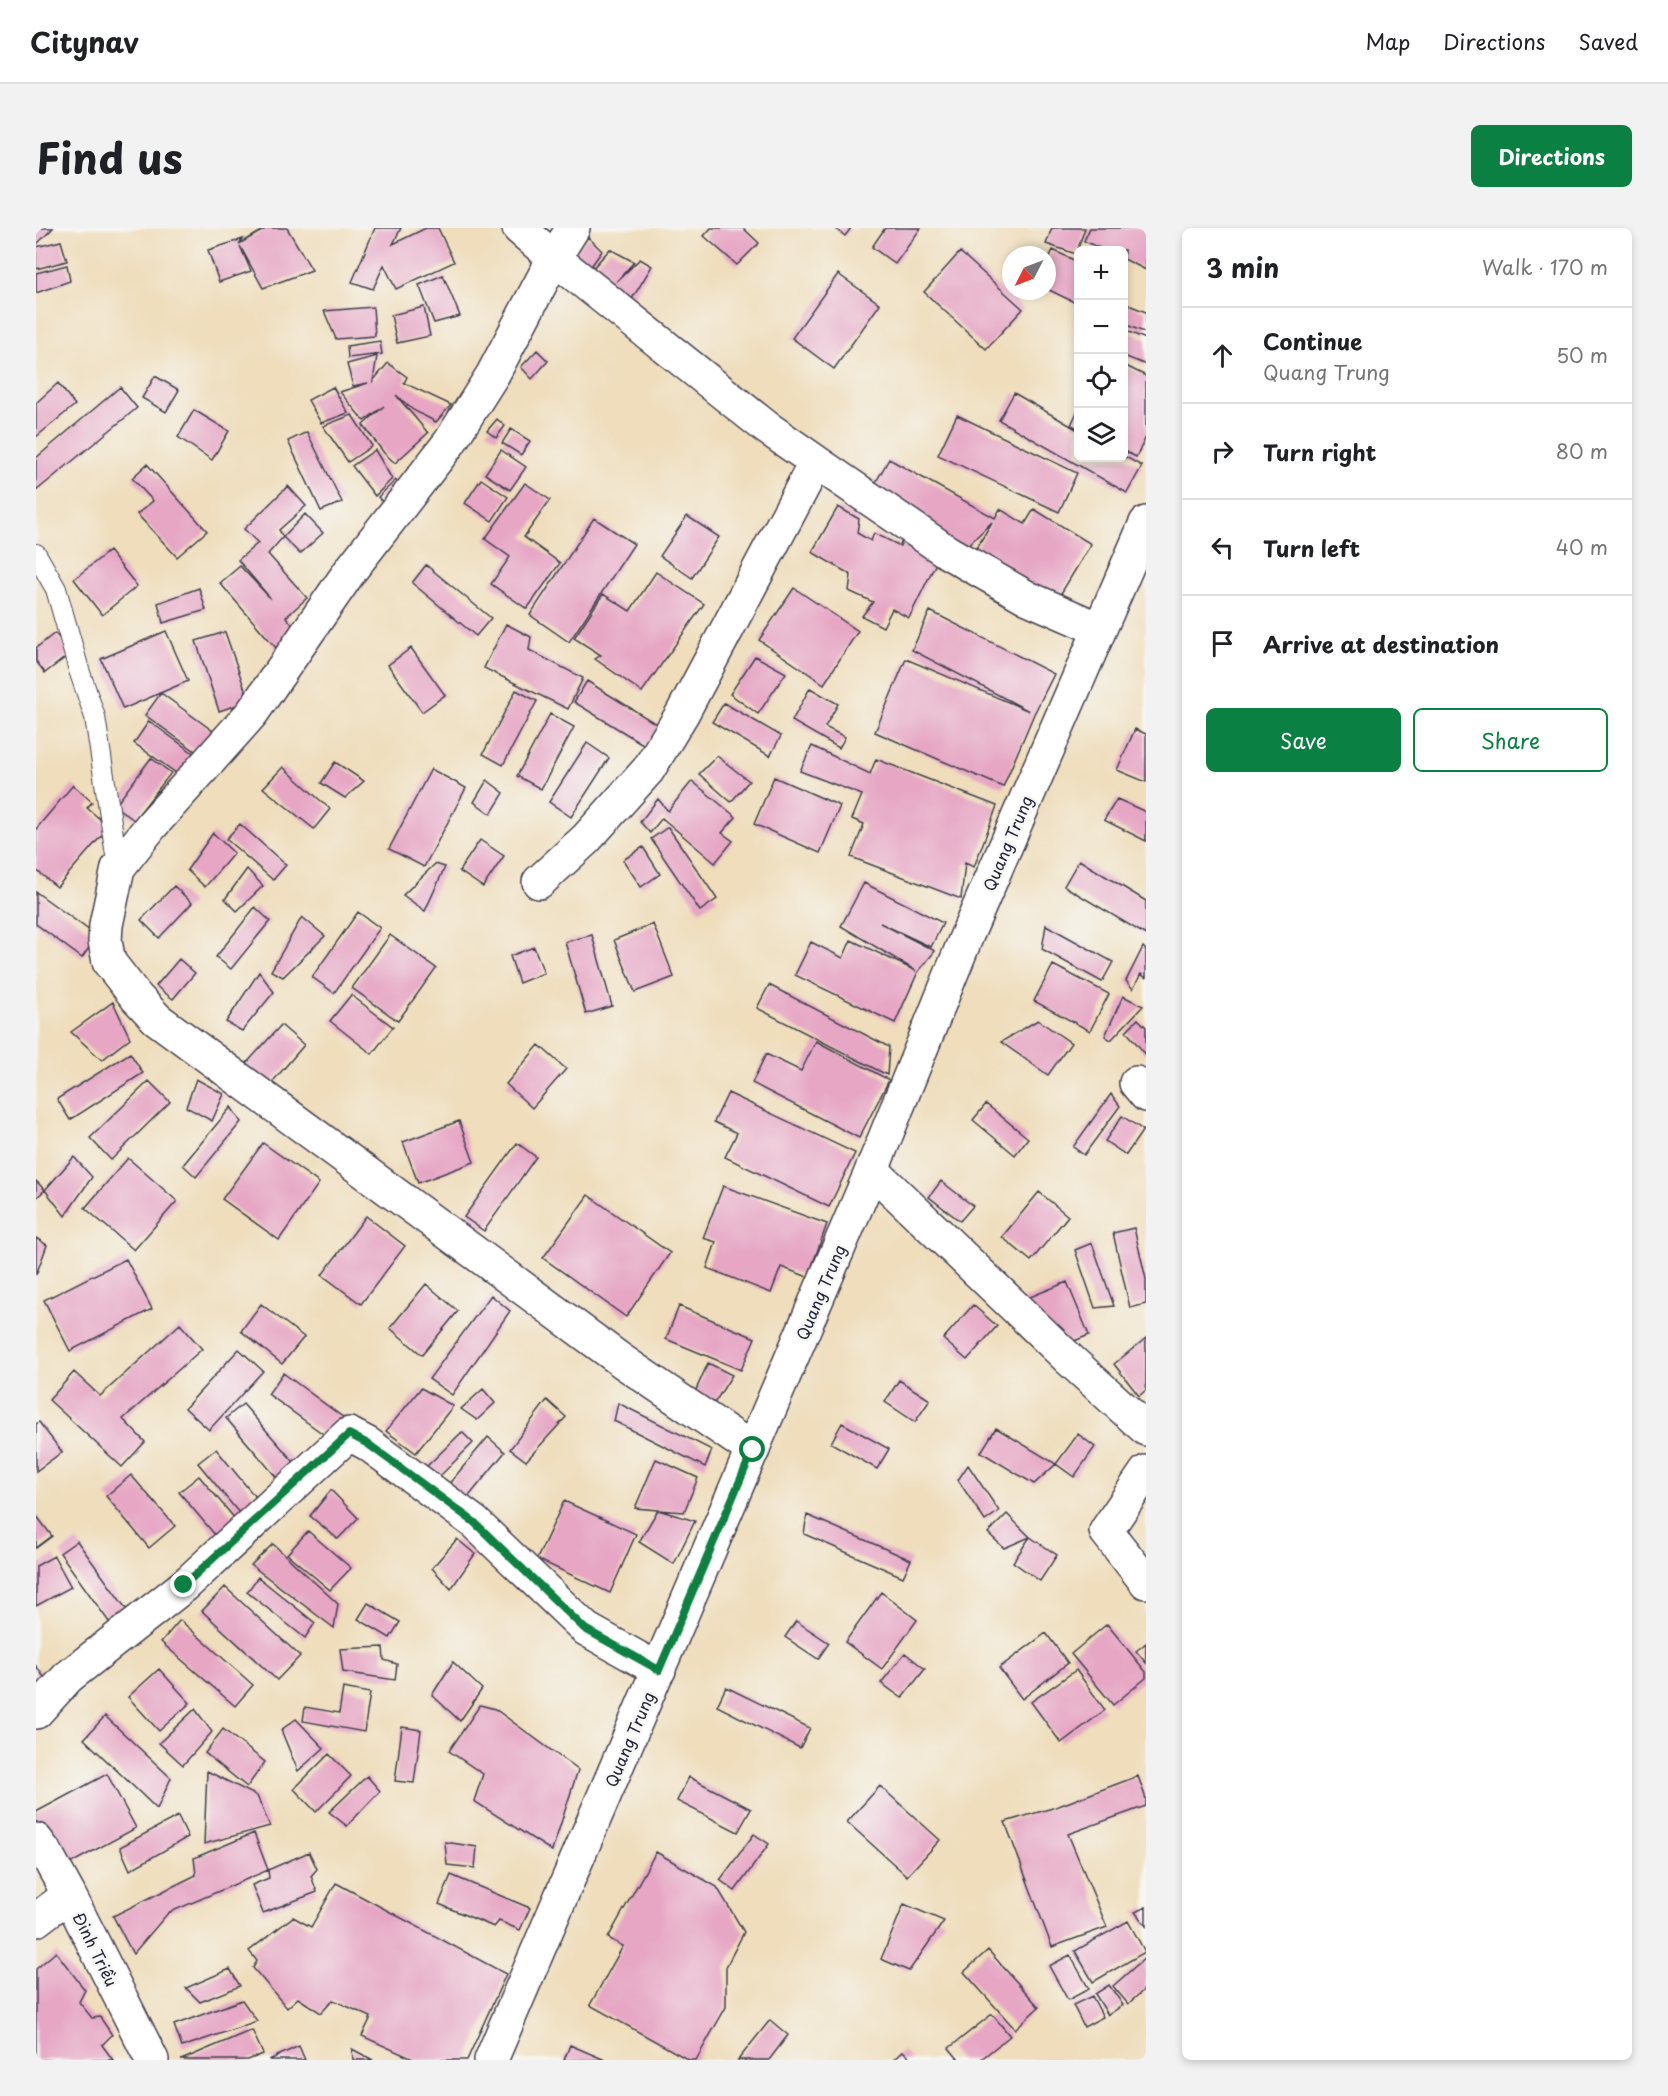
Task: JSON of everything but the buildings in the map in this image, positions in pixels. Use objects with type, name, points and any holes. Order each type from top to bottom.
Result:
[{"type":"street","points":[[519,228],[766,427],[816,462],[949,553],[1028,598],[1099,629]]},
{"type":"street","points":[[573,228],[554,258],[493,374],[450,442],[350,571],[252,713],[151,826],[118,868],[105,941],[109,962],[157,1019],[622,1361],[753,1450]]},
{"type":"street","points":[[539,882],[586,839],[648,770],[682,714],[816,462]]},
{"type":"street","name":"Quang Trung","points":[[491,2060],[872,1170],[967,935],[1146,523]]},
{"type":"street","points":[[872,1170],[1146,1429]]},
{"type":"street","points":[[36,1712],[68,1677],[184,1585],[349,1434],[368,1444],[474,1522],[585,1629],[659,1670]]},
{"type":"street","points":[[1146,1472],[1106,1532],[1146,1582]]},
{"type":"street","name":"Đinh Triều","points":[[36,1840],[69,1895],[152,2060]]},
{"type":"street","points":[[36,1920],[69,1895]]},
{"type":"lane","points":[[36,554],[56,589],[95,717],[118,868]]},
{"type":"route","points":[[184,1585],[349,1434],[368,1444],[474,1522],[585,1629],[659,1670],[753,1450]]}]
